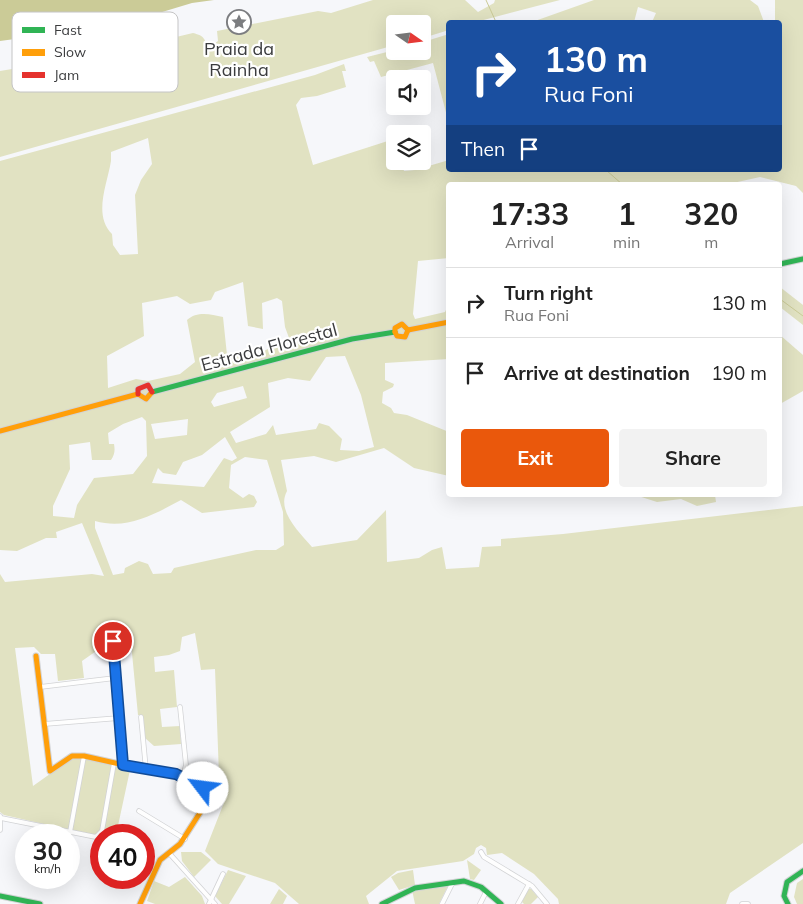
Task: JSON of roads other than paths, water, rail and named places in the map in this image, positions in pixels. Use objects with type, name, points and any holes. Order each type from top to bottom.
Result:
[{"type":"street","points":[[782,264],[803,259]]},
{"type":"street","name":"Estrada Florestal","points":[[152,392],[352,339],[394,332],[398,325],[402,324],[408,330],[446,323]]},
{"type":"street","points":[[0,431],[138,394],[146,398],[152,392],[148,385],[144,385],[138,389],[138,394]]},
{"type":"street","points":[[113,641],[123,765]]},
{"type":"street","points":[[36,656],[50,771],[72,756],[84,756],[183,776],[203,788],[207,795],[203,808],[185,839],[157,865],[140,904]]},
{"type":"street","points":[[40,687],[115,678]]},
{"type":"street","points":[[180,707],[186,765],[183,776]]},
{"type":"street","points":[[141,717],[146,770]]},
{"type":"street","points":[[44,724],[118,718]]},
{"type":"street","points":[[71,824],[84,756]]},
{"type":"street","points":[[80,834],[96,837],[102,831],[114,763]]},
{"type":"street","points":[[139,811],[185,839]]},
{"type":"street","points":[[0,830],[1,817],[33,824]]},
{"type":"street","points":[[481,852],[484,857],[529,884],[547,904]]},
{"type":"street","points":[[169,853],[209,902],[215,904]]},
{"type":"street","points":[[788,904],[784,896],[786,884],[803,871]]},
{"type":"street","points":[[209,902],[224,874]]},
{"type":"street","points":[[382,904],[408,888],[445,883],[452,884],[461,880],[471,882],[502,904]]},
{"type":"street","points":[[442,904],[452,884]]},
{"type":"street","points":[[518,904],[529,884]]},
{"type":"street","points":[[480,904],[486,892]]},
{"type":"street","points":[[0,896],[40,904]]},
{"type":"street","points":[[742,904],[748,904]]},
{"type":"waterway","points":[[486,0],[495,20]]},
{"type":"waterway","points":[[608,172],[620,182]]},
{"type":"waterway","points":[[782,300],[803,316]]},
{"type":"place","name":"Praia da Rainha","points":[[239,22]]}]
